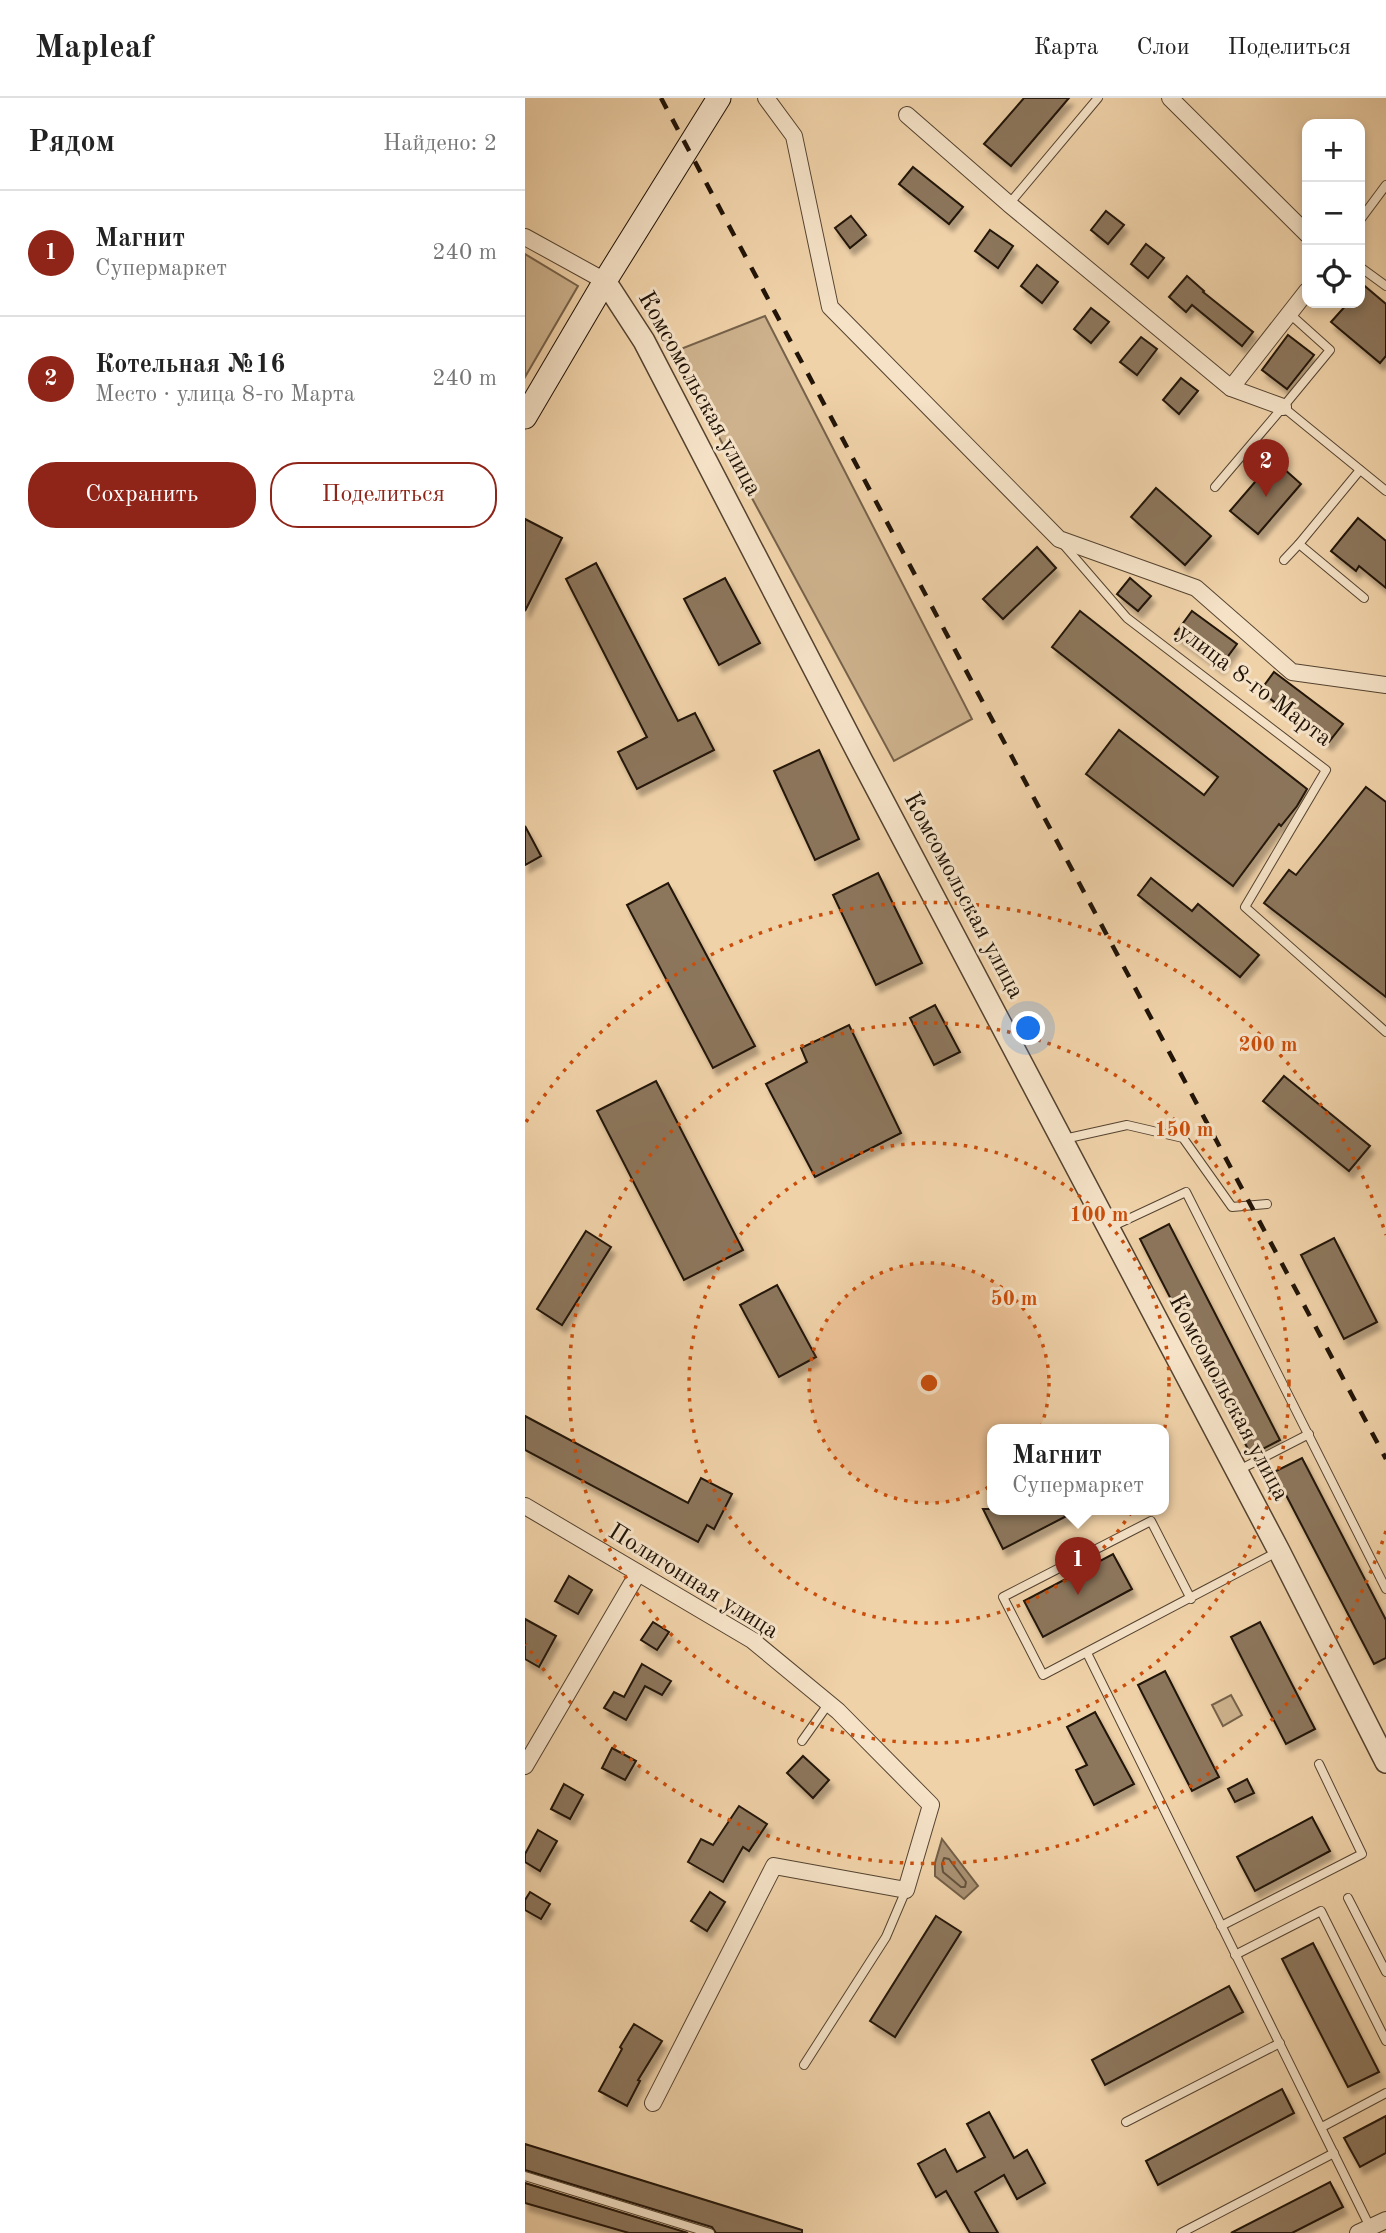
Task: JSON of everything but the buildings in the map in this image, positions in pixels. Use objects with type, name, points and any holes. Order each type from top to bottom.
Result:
[{"type":"main road","points":[[525,417],[605,281],[719,98]]},
{"type":"street","name":"улица 8-го Марта","points":[[766,98],[794,135],[830,307],[1059,539],[1196,588],[1292,672],[1386,685]]},
{"type":"street","points":[[1170,98],[1302,229]]},
{"type":"street","points":[[907,114],[1009,204],[1231,388],[1283,407]]},
{"type":"street","points":[[525,237],[605,281]]},
{"type":"street","name":"Комсомольская улица","points":[[605,281],[644,341],[1279,1551],[1380,1736],[1386,1762]]},
{"type":"street","points":[[1231,388],[1302,298]]},
{"type":"street","name":"Полигонная улица","points":[[525,1506],[752,1640],[829,1703],[931,1805],[907,1890]]},
{"type":"street","points":[[525,1766],[638,1573]]},
{"type":"street","points":[[653,2103],[774,1866],[907,1890]]},
{"type":"street","points":[[1364,2230],[1386,2220]]},
{"type":"lane","points":[[1009,204],[1098,98]]},
{"type":"lane","points":[[1365,213],[1386,186]]},
{"type":"lane","points":[[1365,271],[1386,286]]},
{"type":"lane","points":[[1215,487],[1330,351],[1291,315]]},
{"type":"lane","points":[[1283,407],[1386,491]]},
{"type":"lane","points":[[1284,560],[1360,470]]},
{"type":"lane","name":"улица 8-го Марта","points":[[1059,539],[1127,618],[1326,770],[1245,907],[1386,1032]]},
{"type":"lane","points":[[1299,544],[1364,598]]},
{"type":"lane","points":[[1062,1139],[1127,1125],[1183,1138],[1232,1207],[1267,1204]]},
{"type":"lane","points":[[1109,1228],[1186,1192],[1386,1589]]},
{"type":"lane","points":[[1237,1471],[1309,1434]]},
{"type":"lane","points":[[1191,1599],[1151,1521],[1003,1597],[1044,1675],[1191,1599],[1279,1551]]},
{"type":"lane","points":[[1087,1653],[1335,2153],[1364,2230]]},
{"type":"lane","points":[[801,1741],[829,1703]]},
{"type":"lane","points":[[1221,1926],[1361,1854],[1319,1764]]},
{"type":"lane","points":[[804,2065],[886,1937],[907,1890]]},
{"type":"lane","points":[[1348,1898],[1386,1972]]},
{"type":"lane","points":[[1235,1955],[1321,1911],[1386,2041]]},
{"type":"lane","points":[[1126,2122],[1280,2043]]},
{"type":"lane","points":[[1322,2127],[1386,2093]]},
{"type":"lane","points":[[1181,2233],[1335,2153]]},
{"type":"lane","points":[[525,2176],[710,2233]]},
{"type":"shaded area","points":[[525,254],[578,286],[525,377]]},
{"type":"shaded area","points":[[765,316],[972,719],[894,761],[673,352]]},
{"type":"shaded area","points":[[1231,1695],[1242,1715],[1223,1726],[1212,1705]]},
{"type":"water","points":[[942,1839],[978,1886],[964,1899],[935,1876],[935,1863]]},
{"type":"railway","points":[[661,98],[1386,1459]]},
{"type":"place","name":"Котельная №16","points":[[1266,497]]},
{"type":"place","name":"Магнит","points":[[1078,1595]]}]
